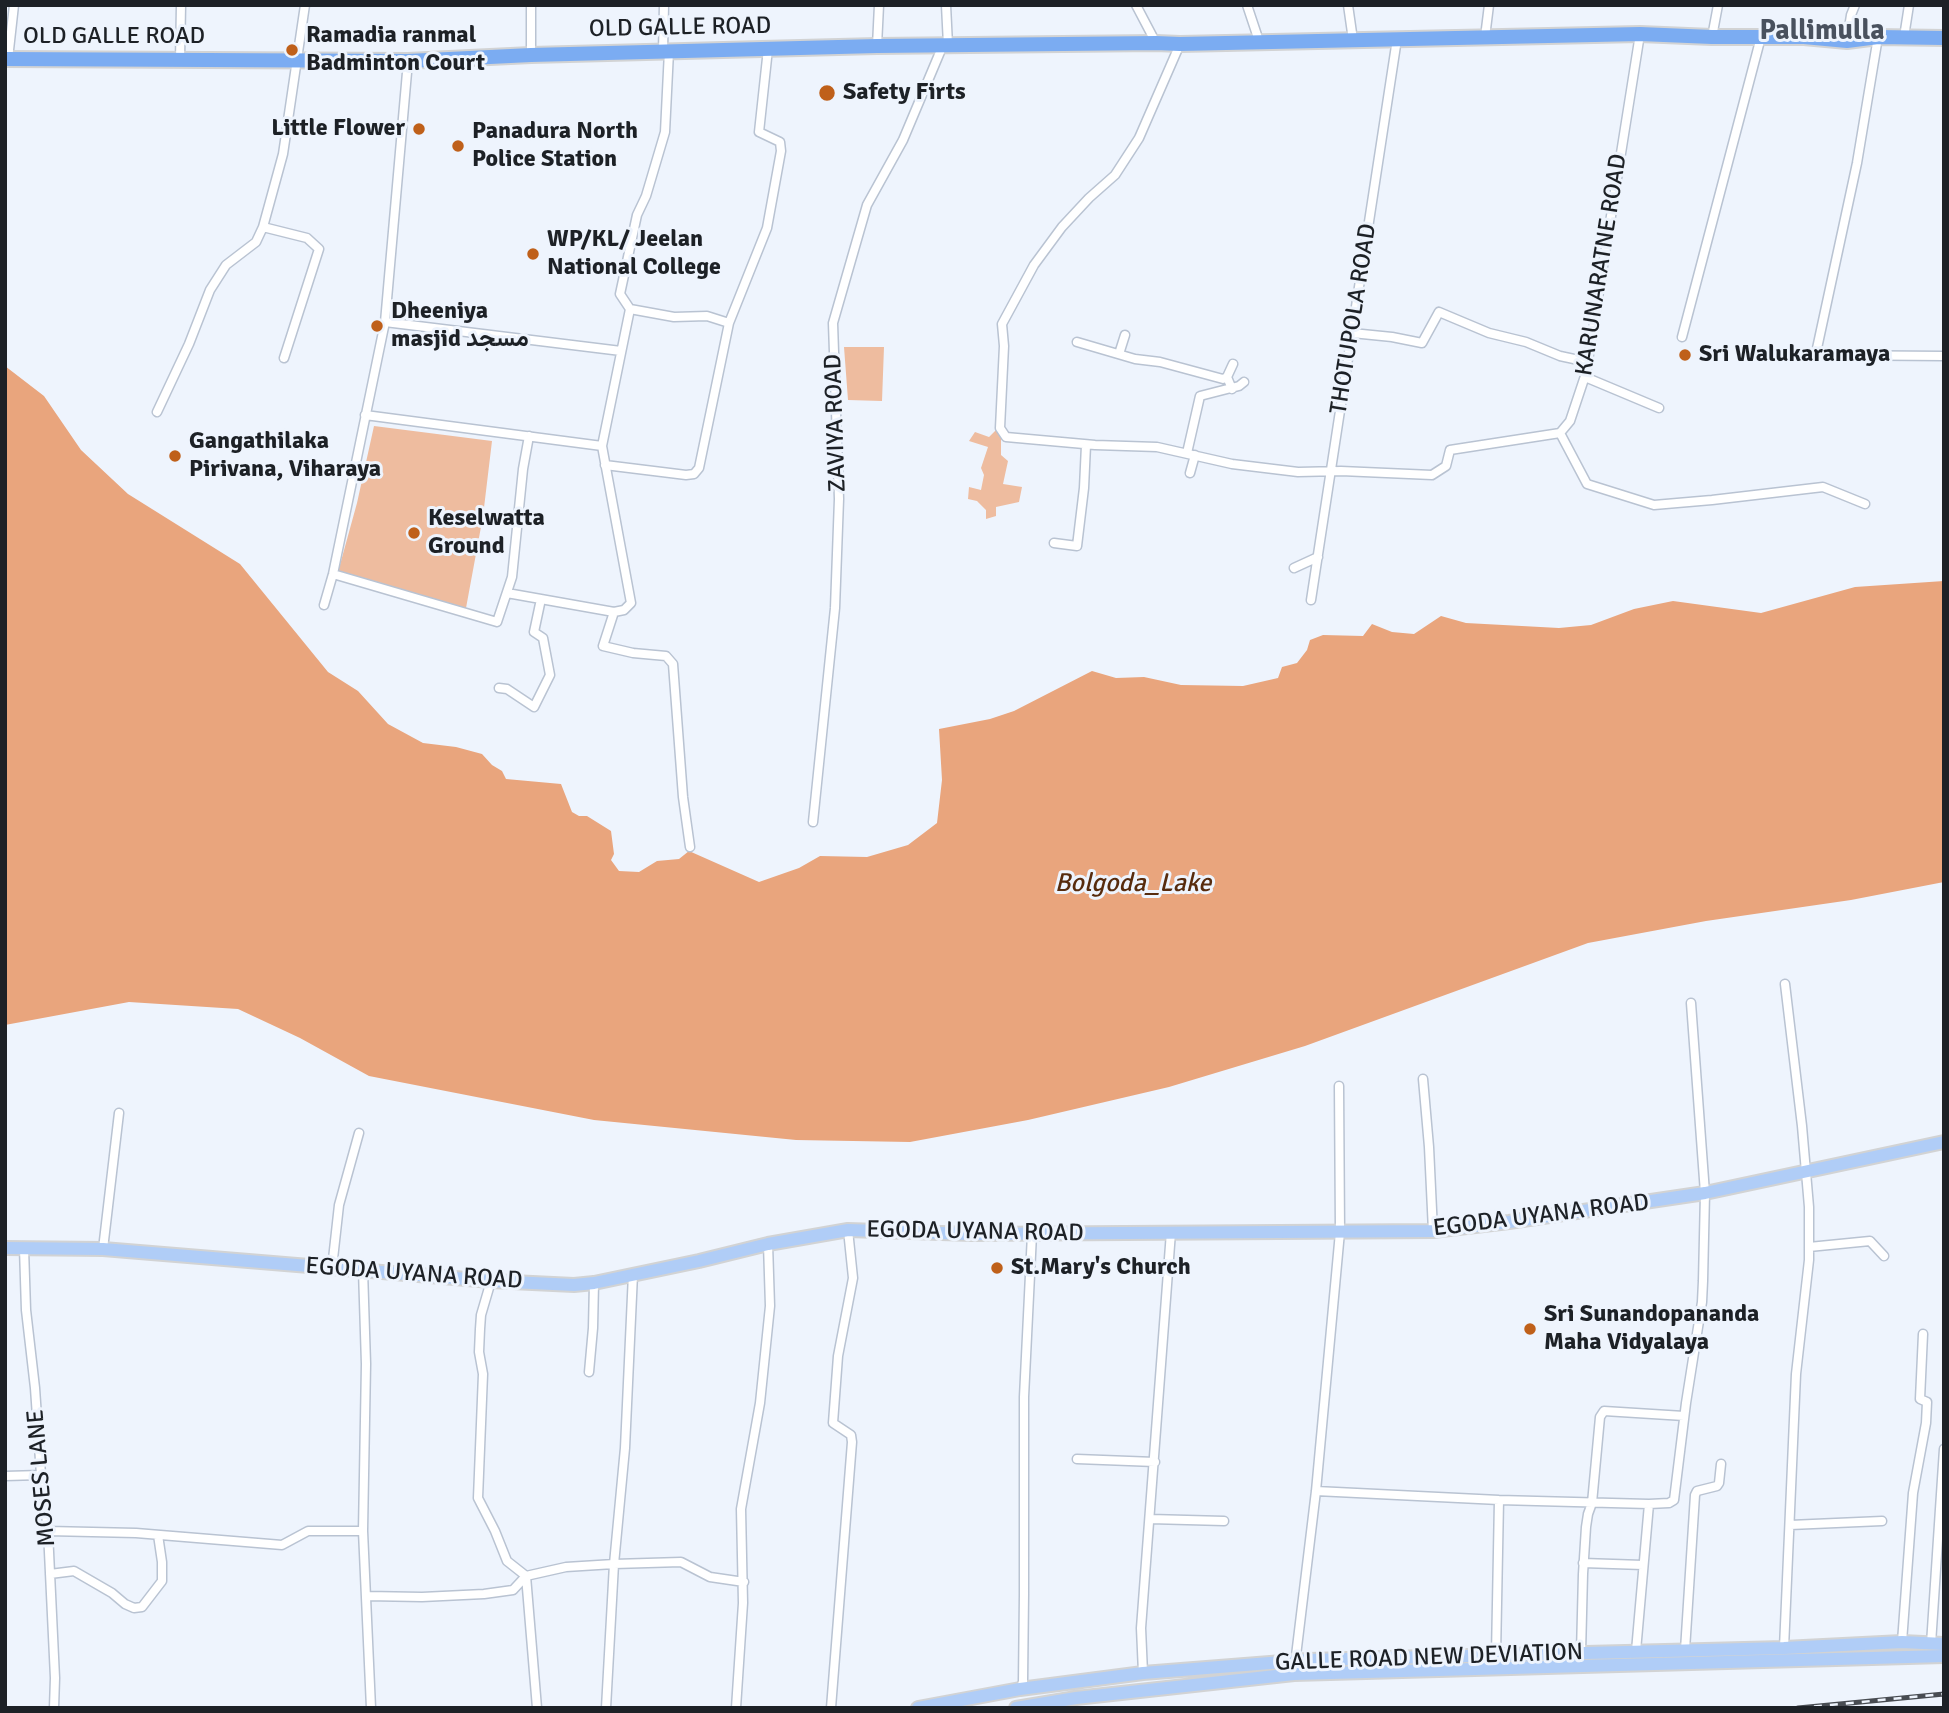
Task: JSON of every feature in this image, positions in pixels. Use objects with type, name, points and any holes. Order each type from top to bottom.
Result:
[{"type":"highway","name":"OLD GALLE ROAD","points":[[7,59],[408,61],[877,46],[1180,44],[1640,34],[1804,37],[1847,41],[1878,37],[1944,38]]},
{"type":"main road","name":"EGODA UYANA ROAD","points":[[5,1248],[103,1249],[491,1281],[574,1285],[848,1230],[972,1234],[1433,1231],[1705,1194],[1944,1142]]},
{"type":"main road","name":"GALLE ROAD NEW DEVIATION","points":[[918,1708],[1020,1689],[1143,1673],[1496,1655],[1784,1648],[1902,1642],[1937,1644]]},
{"type":"main road","name":"GALLE ROAD NEW DEVIATION","points":[[1016,1708],[1294,1667],[1944,1656]]},
{"type":"street","points":[[7,59],[14,5]]},
{"type":"street","points":[[180,60],[181,5]]},
{"type":"street","points":[[157,412],[189,344],[209,290],[226,265],[256,242],[263,227],[282,154],[305,5]]},
{"type":"street","points":[[531,5],[531,55]]},
{"type":"street","points":[[507,593],[614,612],[624,610],[631,603],[602,446],[630,309],[620,294],[637,215],[646,196],[665,132],[664,5]]},
{"type":"street","points":[[877,46],[879,5]]},
{"type":"street","points":[[945,45],[946,5]]},
{"type":"street","points":[[1136,5],[1156,43]]},
{"type":"street","points":[[1247,5],[1259,41]]},
{"type":"street","points":[[1348,5],[1353,40]]},
{"type":"street","points":[[1485,37],[1489,5]]},
{"type":"street","points":[[1712,37],[1718,5]]},
{"type":"street","points":[[1847,41],[1855,5]]},
{"type":"street","points":[[1905,37],[1909,5]]},
{"type":"street","name":"KARUNARATNE ROAD","points":[[1560,433],[1570,421],[1585,377],[1640,34]]},
{"type":"street","points":[[1682,337],[1761,37]]},
{"type":"street","points":[[1878,37],[1857,163],[1816,355],[1944,356]]},
{"type":"street","name":"THOTUPOLA ROAD","points":[[1311,600],[1397,38]]},
{"type":"street","points":[[1180,44],[1139,138],[1115,176],[1089,198],[1062,227],[1034,265],[1002,324],[1004,346],[1000,428],[1006,437],[1157,447],[1232,464],[1298,472],[1432,475],[1446,466],[1450,450],[1560,433],[1587,484],[1654,505],[1823,487],[1865,504]]},
{"type":"street","name":"ZAVIYA ROAD","points":[[813,822],[835,608],[839,499],[834,323],[867,205],[903,139],[945,45]]},
{"type":"street","points":[[605,465],[686,475],[694,474],[699,468],[729,323],[766,228],[781,151],[780,142],[759,132],[768,49]]},
{"type":"street","points":[[324,605],[333,574],[385,322],[408,61]]},
{"type":"street","points":[[263,227],[307,238],[319,249],[284,358]]},
{"type":"street","points":[[630,309],[674,317],[707,316],[729,323]]},
{"type":"street","points":[[1352,333],[1422,343],[1439,312],[1560,356],[1588,362]]},
{"type":"street","points":[[385,322],[621,351]]},
{"type":"street","points":[[1119,354],[1125,335]]},
{"type":"street","points":[[1077,342],[1135,359],[1160,362],[1223,379],[1227,377],[1233,364]]},
{"type":"street","points":[[1227,377],[1232,388]]},
{"type":"street","points":[[1585,377],[1659,408]]},
{"type":"street","points":[[1190,473],[1200,396],[1239,386],[1244,382]]},
{"type":"street","points":[[365,415],[602,446]]},
{"type":"street","points":[[333,574],[497,622],[512,577],[528,436]]},
{"type":"street","points":[[1054,543],[1077,546],[1086,444]]},
{"type":"street","points":[[1294,568],[1318,557]]},
{"type":"street","points":[[499,688],[507,689],[534,707],[550,675],[543,638],[534,632],[541,599]]},
{"type":"street","points":[[614,612],[603,646],[633,653],[667,656],[673,664],[683,797],[690,847]]},
{"type":"street","points":[[1784,984],[1809,1206],[1809,1260],[1796,1374],[1784,1648]]},
{"type":"street","points":[[1316,1491],[1592,1503],[1649,1504],[1669,1503],[1674,1500],[1702,1302],[1705,1194],[1690,1003]]},
{"type":"street","points":[[1423,1079],[1433,1231]]},
{"type":"street","points":[[1294,1667],[1316,1491],[1340,1232],[1339,1086]]},
{"type":"street","points":[[103,1249],[119,1113]]},
{"type":"street","points":[[332,1268],[339,1205],[359,1133]]},
{"type":"street","points":[[831,1708],[852,1442],[851,1436],[833,1423],[838,1356],[853,1278],[848,1230]]},
{"type":"street","points":[[1143,1673],[1141,1628],[1171,1233]]},
{"type":"street","points":[[1020,1689],[1023,1682],[1024,1397],[1032,1234]]},
{"type":"street","points":[[1809,1247],[1870,1241],[1884,1256]]},
{"type":"street","points":[[736,1708],[744,1582],[741,1509],[760,1403],[770,1306],[768,1244]]},
{"type":"street","name":"MOSES LANE","points":[[24,1248],[26,1310],[48,1531],[54,1708]]},
{"type":"street","points":[[363,1270],[366,1364],[363,1531],[371,1708]]},
{"type":"street","points":[[606,1708],[614,1564],[625,1448],[633,1274]]},
{"type":"street","points":[[491,1281],[481,1315],[480,1329],[479,1352],[483,1374],[478,1498],[507,1561],[526,1576],[537,1708]]},
{"type":"street","points":[[589,1372],[594,1283]]},
{"type":"street","points":[[1902,1642],[1913,1493],[1926,1423],[1927,1402],[1920,1399],[1923,1334]]},
{"type":"street","points":[[1581,1653],[1583,1563],[1600,1417],[1604,1411],[1684,1416]]},
{"type":"street","points":[[1937,1644],[1944,1449]]},
{"type":"street","points":[[1077,1459],[1155,1462]]},
{"type":"street","points":[[1685,1650],[1695,1495],[1697,1491],[1717,1486],[1721,1464]]},
{"type":"street","points":[[5,1476],[41,1475]]},
{"type":"street","points":[[1496,1655],[1499,1500]]},
{"type":"street","points":[[1636,1651],[1649,1504]]},
{"type":"street","points":[[1150,1519],[1224,1521]]},
{"type":"street","points":[[1790,1525],[1882,1521]]},
{"type":"street","points":[[48,1531],[158,1535],[282,1545],[308,1531],[363,1531]]},
{"type":"street","points":[[50,1574],[74,1571],[112,1592],[125,1604],[134,1608],[142,1607],[162,1581],[158,1535]]},
{"type":"street","points":[[367,1597],[494,1593],[513,1590],[526,1576],[566,1567],[614,1564],[681,1562],[710,1577],[744,1582]]},
{"type":"street","points":[[1583,1563],[1643,1565]]},
{"type":"shaded area","points":[[844,347],[884,347],[882,401],[848,400]]},
{"type":"shaded area","name":"Keselwatta Ground","points":[[374,426],[492,441],[483,516],[466,608],[338,572]]},
{"type":"shaded area","points":[[996,430],[1001,438],[1001,455],[1008,461],[1003,484],[1022,487],[1019,502],[996,507],[996,516],[986,519],[986,510],[977,501],[968,499],[969,487],[981,490],[984,475],[981,468],[988,447],[969,441],[975,432],[989,437]]},
{"type":"water","name":"Bolgoda_Lake","points":[[5,366],[44,396],[81,450],[128,494],[240,564],[328,672],[358,691],[388,724],[423,743],[456,747],[482,754],[502,771],[506,779],[561,784],[572,812],[587,816],[611,831],[614,854],[611,860],[619,871],[639,872],[657,861],[679,859],[689,851],[759,882],[799,868],[820,856],[867,857],[908,845],[937,823],[942,780],[939,729],[990,719],[1014,711],[1092,671],[1116,678],[1144,677],[1181,685],[1243,686],[1278,678],[1282,667],[1297,663],[1307,650],[1310,640],[1323,635],[1363,636],[1372,624],[1392,632],[1414,634],[1441,616],[1466,623],[1559,628],[1591,625],[1634,609],[1673,601],[1761,613],[1855,587],[1944,581],[1944,882],[1588,943],[1305,1046],[1169,1087],[1028,1120],[910,1142],[796,1140],[594,1120],[369,1076],[300,1038],[238,1009],[129,1002],[5,1025]]},
{"type":"railway","points":[[1798,1708],[1944,1694]]},
{"type":"place","name":"Ramadia ranmal Badminton Court","points":[[292,50]]},
{"type":"place","name":"Safety Firts","points":[[827,93]]},
{"type":"place","name":"Little Flower","points":[[419,129]]},
{"type":"place","name":"Panadura North Police Station","points":[[458,146]]},
{"type":"place","name":"WP/KL/ Jeelan National College","points":[[533,254]]},
{"type":"place","name":"Dheeniya masjid مسجد","points":[[377,326]]},
{"type":"place","name":"Sri Walukaramaya","points":[[1685,355]]},
{"type":"place","name":"Gangathilaka Pirivana, Viharaya","points":[[175,456]]},
{"type":"place","name":"Keselwatta Ground","points":[[414,533]]},
{"type":"place","name":"St.Mary's Church","points":[[997,1268]]},
{"type":"place","name":"Sri Sunandopananda Maha Vidyalaya","points":[[1530,1329]]},
{"type":"district","name":"Pallimulla","points":[[1822,32]]}]
